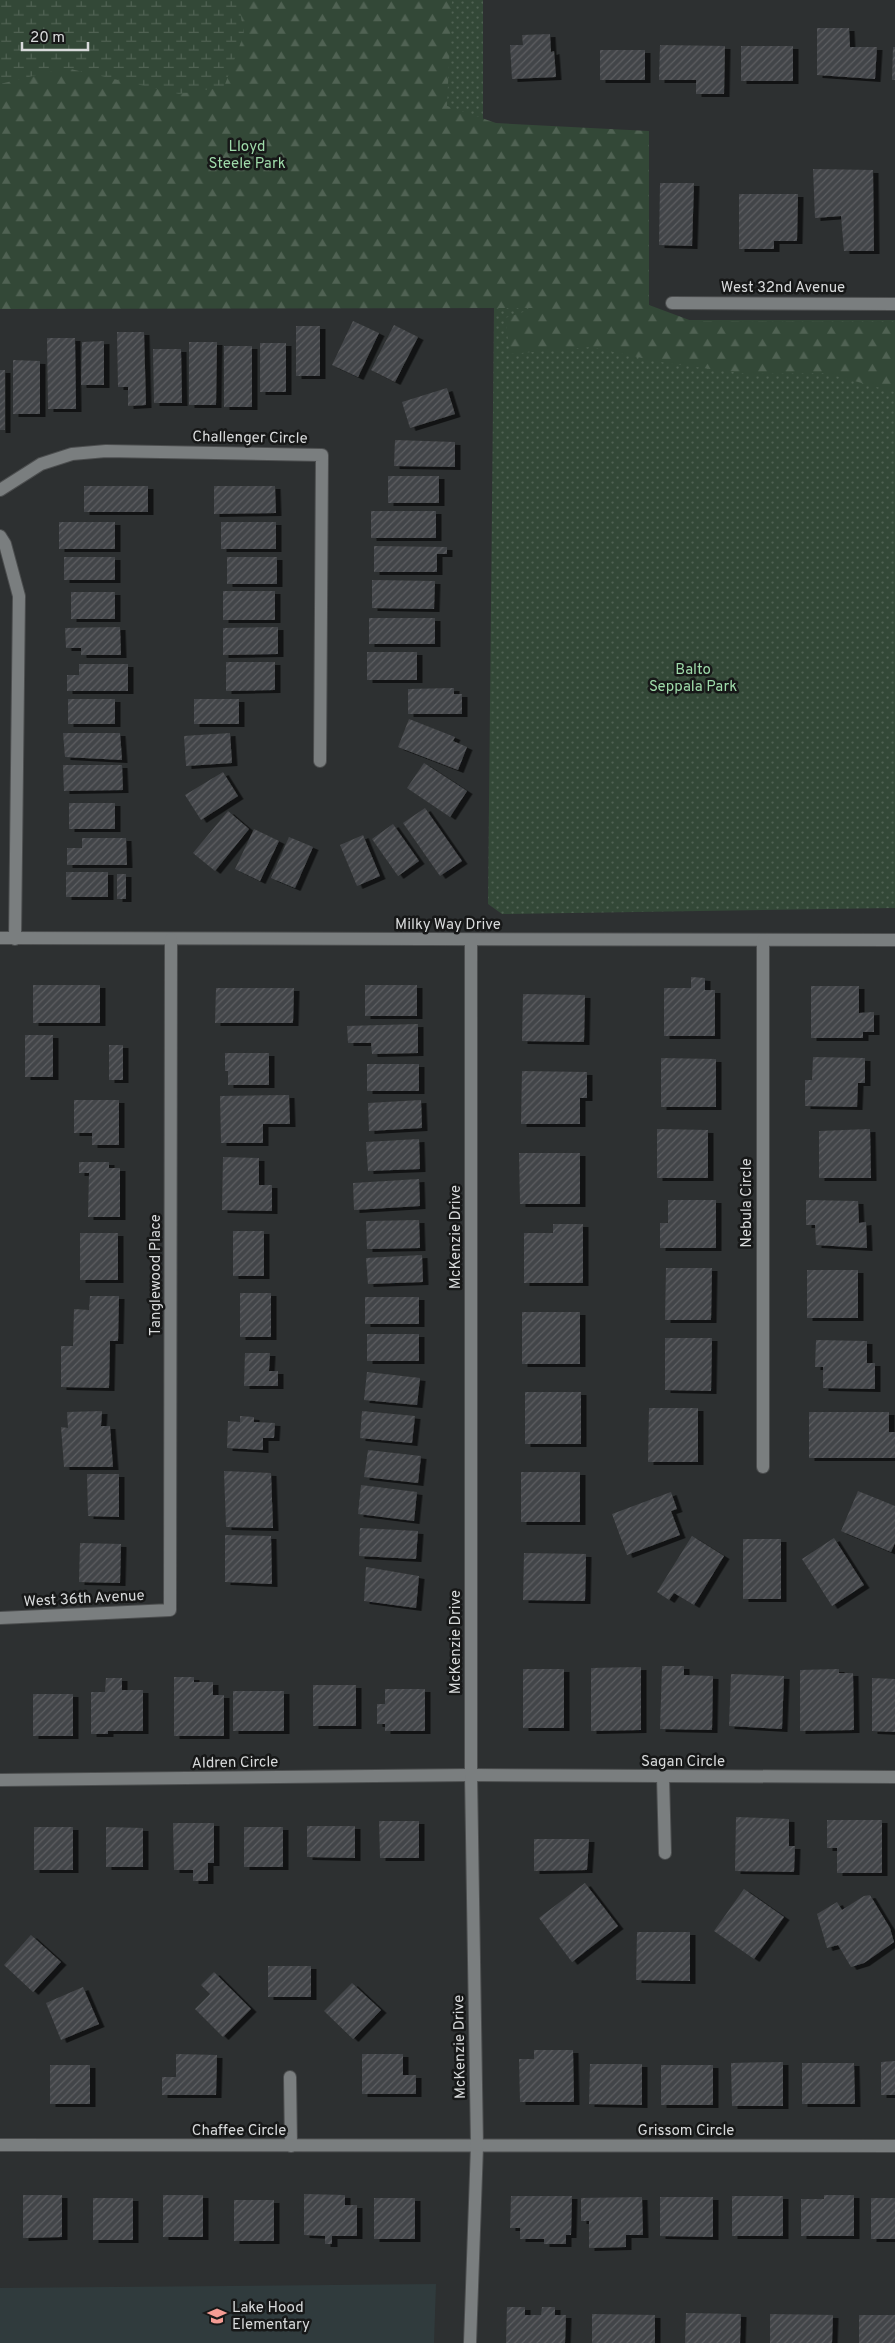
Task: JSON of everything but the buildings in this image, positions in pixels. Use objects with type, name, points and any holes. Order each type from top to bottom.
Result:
[{"type":"street","name":"West 32nd Avenue","points":[[672,303],[895,304]]},
{"type":"street","name":"Challenger Circle","points":[[0,490],[41,464],[72,454],[106,451],[322,455],[320,761]]},
{"type":"street","points":[[0,536],[5,544],[19,596],[15,938]]},
{"type":"street","name":"Milky Way Drive","points":[[0,938],[471,941],[895,940]]},
{"type":"street","name":"Tanglewood Place","points":[[170,1610],[172,939]]},
{"type":"street","name":"Nebula Circle","points":[[763,940],[763,1467]]},
{"type":"street","name":"McKenzie Drive","points":[[470,2343],[477,2146],[471,1775],[471,941]]},
{"type":"street","name":"West 36th Avenue","points":[[0,1618],[170,1610]]},
{"type":"street","name":"Sagan Circle","points":[[471,1775],[895,1777]]},
{"type":"street","name":"Aldren Circle","points":[[0,1780],[471,1775]]},
{"type":"street","points":[[663,1777],[665,1853]]},
{"type":"street","points":[[290,2077],[291,2146]]},
{"type":"street","name":"Chaffee Circle","points":[[0,2146],[477,2146]]},
{"type":"street","name":"Grissom Circle","points":[[477,2146],[895,2146]]},
{"type":"shaded area","name":"Lake Hood Elementary","points":[[436,2284],[434,2343],[0,2343],[0,2288]]},
{"type":"green space","name":"Balto Seppala Park","points":[[0,0],[483,0],[483,133],[649,305],[666,320],[895,320],[895,908],[502,914],[488,904],[494,308]]},
{"type":"green space","name":"Lloyd Steele Park","points":[[0,0],[452,0],[447,106],[496,123],[649,131],[649,305],[692,321],[895,322],[895,392],[825,373],[748,374],[666,363],[590,347],[510,354],[505,318],[535,308],[0,309]]},
{"type":"green space","points":[[0,0],[238,0],[244,34],[224,87],[179,94],[66,68],[0,84]]},
{"type":"place","name":"Lake Hood Elementary","points":[[217,2316]]}]
